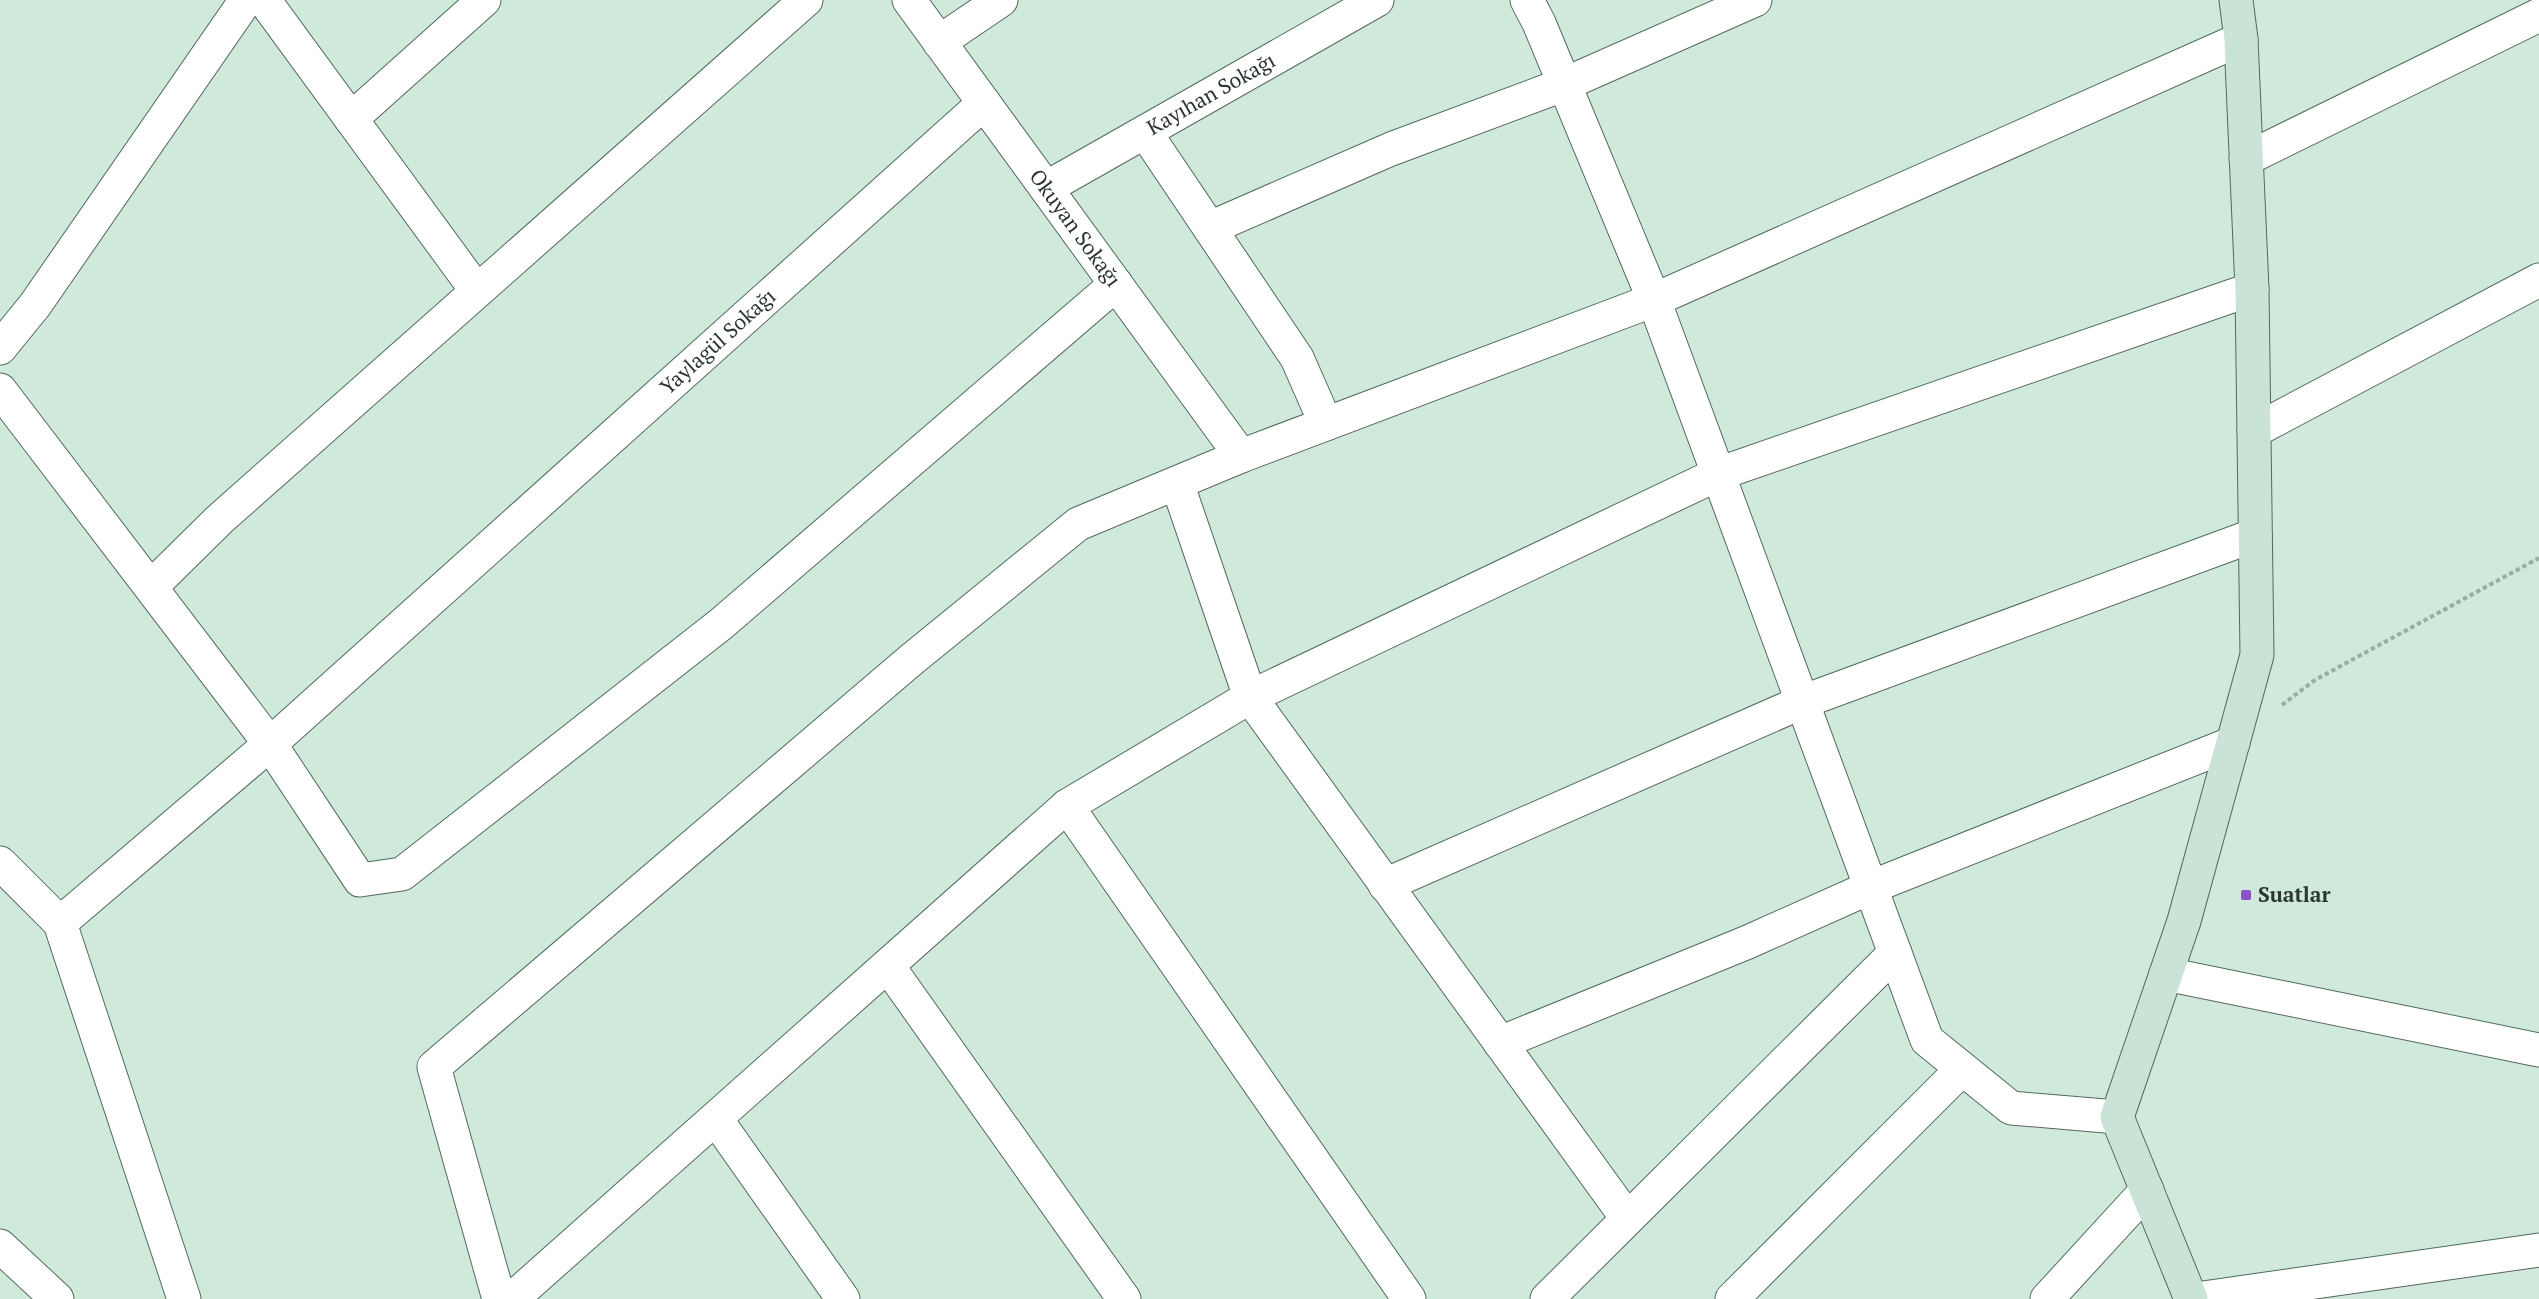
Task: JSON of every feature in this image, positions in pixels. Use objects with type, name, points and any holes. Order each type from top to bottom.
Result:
[{"type":"street","points":[[0,348],[35,306],[246,0]]},
{"type":"street","points":[[264,0],[477,291]]},
{"type":"street","points":[[351,119],[484,0]]},
{"type":"street","points":[[151,587],[220,519],[807,0]]},
{"type":"street","name":"Okuyan Sokağı","points":[[909,0],[1241,456]]},
{"type":"street","points":[[939,42],[1000,0]]},
{"type":"street","name":"Kayıhan Sokağı","points":[[1046,188],[1377,0]]},
{"type":"street","points":[[1527,0],[1565,84],[1654,300],[1927,1040],[2011,1108],[2117,1117]]},
{"type":"street","points":[[1210,228],[1391,149],[1565,84],[1755,0]]},
{"type":"street","points":[[2191,1299],[2117,1117],[2184,921],[2257,655],[2252,289],[2241,39],[2236,0]]},
{"type":"street","points":[[2246,159],[2539,15]]},
{"type":"street","points":[[499,1299],[434,1067],[911,660],[1078,524],[1241,456],[1654,300],[2241,39]]},
{"type":"street","name":"Yaylagül Sokağı","points":[[60,923],[270,744],[984,103]]},
{"type":"street","points":[[1145,132],[1297,358],[1326,424]]},
{"type":"street","points":[[2253,431],[2539,280]]},
{"type":"street","points":[[0,390],[270,744],[360,879],[402,874],[721,624],[1116,284]]},
{"type":"street","points":[[512,1299],[1067,806],[1250,697],[1718,474],[2252,289]]},
{"type":"street","points":[[1177,483],[1250,697],[1627,1218]]},
{"type":"street","points":[[1386,885],[1802,702],[2255,535]]},
{"type":"street","points":[[1500,1043],[1748,942],[1871,887],[2232,743]]},
{"type":"street","points":[[1067,806],[1408,1299]]},
{"type":"street","points":[[0,863],[60,923],[184,1299]]},
{"type":"street","points":[[1547,1299],[1895,952]]},
{"type":"street","points":[[888,966],[1124,1299]]},
{"type":"street","points":[[2166,974],[2539,1050]]},
{"type":"street","points":[[1732,1299],[1962,1069]]},
{"type":"street","points":[[716,1119],[843,1299]]},
{"type":"street","points":[[2047,1299],[2147,1190]]},
{"type":"street","points":[[0,1246],[57,1299]]},
{"type":"street","points":[[2196,1299],[2539,1250]]},
{"type":"path","points":[[2278,708],[2315,680],[2539,558]]},
{"type":"place","name":"Suatlar","points":[[2246,895]]}]
